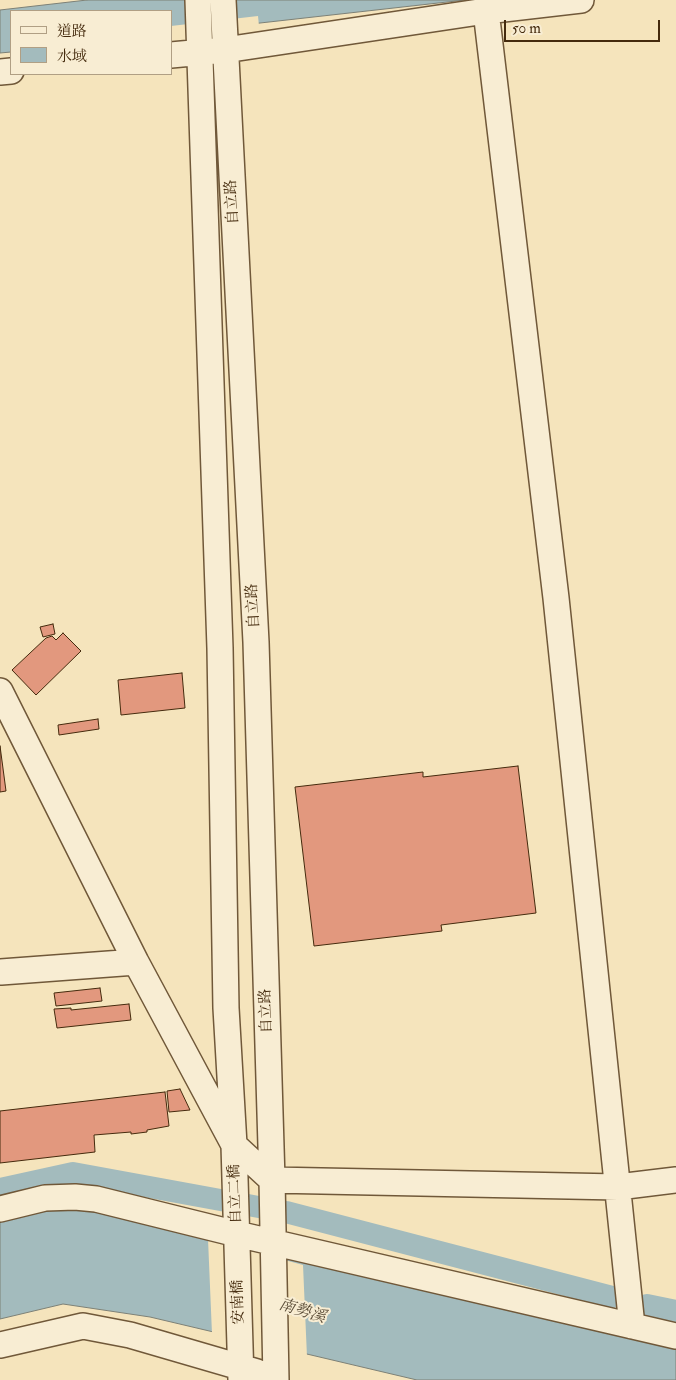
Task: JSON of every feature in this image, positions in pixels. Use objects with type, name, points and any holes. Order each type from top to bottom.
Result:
[{"type":"street","name":"自立路","points":[[198,0],[219,638],[226,1008],[234,1151]]},
{"type":"street","name":"自立路","points":[[223,0],[256,642],[272,1180]]},
{"type":"street","points":[[172,55],[200,43],[581,0]]},
{"type":"street","points":[[486,11],[557,608],[632,1326]]},
{"type":"street","points":[[0,691],[136,962],[234,1151],[272,1180],[618,1186],[676,1180]]},
{"type":"street","points":[[1,972],[136,962]]},
{"type":"street","name":"自立二橋","points":[[234,1151],[237,1237]]},
{"type":"street","points":[[0,1345],[83,1326],[130,1335],[241,1369],[278,1376],[272,1180]]},
{"type":"street","points":[[0,1209],[45,1198],[75,1197],[96,1199],[274,1246],[676,1336]]},
{"type":"street","name":"安南橋","points":[[237,1237],[241,1369]]},
{"type":"water","points":[[87,0],[465,0],[172,33],[172,10],[10,10],[10,52],[0,53],[0,10]]},
{"type":"water","name":"南勢溪","points":[[45,1198],[676,1331],[676,1380],[417,1380],[150,1317],[63,1304],[0,1319],[0,1209]]},
{"type":"pier","points":[[258,16],[259,26],[172,36],[172,26]]},
{"type":"pier","points":[[208,1239],[303,1265],[307,1357],[212,1334]]},
{"type":"building","points":[[53,624],[55,634],[43,637],[40,627]]},
{"type":"building","points":[[63,633],[81,651],[36,695],[12,670],[46,638],[52,636],[56,640]]},
{"type":"building","points":[[182,673],[185,708],[121,715],[118,680]]},
{"type":"building","points":[[98,719],[99,729],[59,735],[58,725]]},
{"type":"building","points":[[0,746],[6,791],[0,792]]},
{"type":"building","points":[[518,766],[536,913],[441,925],[442,931],[314,946],[295,787],[423,772],[423,777]]},
{"type":"building","points":[[100,988],[102,1001],[56,1006],[54,993]]},
{"type":"building","points":[[129,1004],[131,1020],[57,1028],[54,1009],[71,1008],[71,1010]]},
{"type":"building","points":[[180,1089],[190,1110],[169,1112],[167,1091]]},
{"type":"building","points":[[165,1092],[169,1126],[131,1134],[131,1132],[94,1135],[95,1152],[0,1163],[0,1111]]},
{"type":"waterway","points":[[0,1189],[73,1173],[286,1212],[612,1297]]},
{"type":"waterway","points":[[647,1305],[676,1311]]}]
